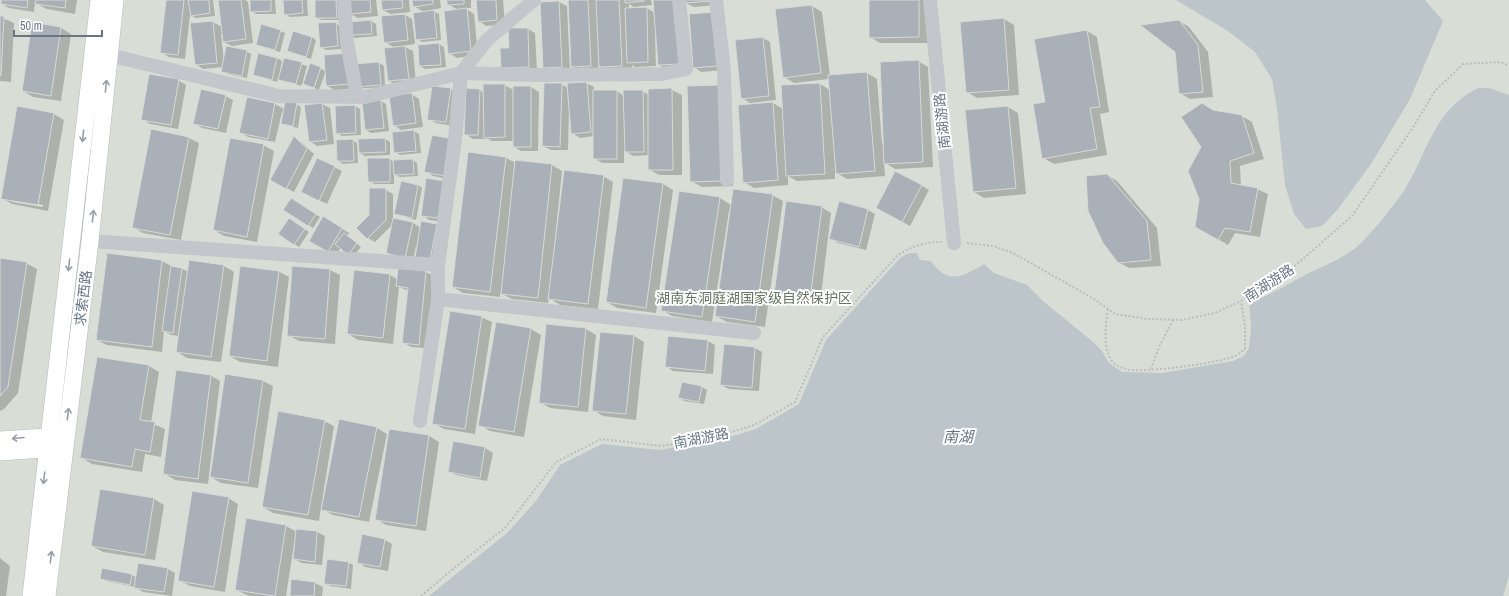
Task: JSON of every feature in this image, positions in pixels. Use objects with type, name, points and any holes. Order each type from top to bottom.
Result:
[{"type":"main road","name":"求索西路","points":[[46,596],[56,442],[99,0]]},
{"type":"main road","name":"求索西路","points":[[31,596],[90,241],[115,0]]},
{"type":"main road","points":[[0,440],[56,442]]},
{"type":"main road","points":[[0,452],[56,442]]},
{"type":"street","points":[[344,0],[347,42],[357,97]]},
{"type":"street","points":[[420,421],[438,299],[438,265],[455,140],[461,73],[487,40],[533,0]]},
{"type":"street","points":[[109,56],[279,96],[365,97],[461,73],[539,75],[662,74],[686,69],[679,0]]},
{"type":"street","points":[[716,0],[724,70],[727,180]]},
{"type":"street","name":"南湖游路","points":[[930,0],[954,242]]},
{"type":"street","points":[[90,241],[438,265]]},
{"type":"street","points":[[438,299],[754,334]]},
{"type":"path","name":"南湖游路","points":[[421,596],[459,564],[506,528],[556,462],[601,438],[661,446],[713,438],[754,425],[795,402],[823,337],[898,255],[909,248],[933,242],[976,243],[1013,253],[1115,314],[1135,317],[1182,320],[1215,313],[1241,301],[1290,271],[1352,216],[1412,130],[1435,91],[1463,64],[1500,62],[1509,66]]},
{"type":"path","points":[[1108,309],[1106,334],[1108,349],[1112,360],[1120,367],[1129,370],[1151,369],[1202,363],[1237,355],[1245,349],[1245,326],[1241,301]]},
{"type":"path","points":[[1151,369],[1159,347],[1173,320]]},
{"type":"green space","name":"湖南东洞庭湖国家级自然保护区","points":[[0,0],[1509,0],[1509,596],[0,596]]},
{"type":"water","points":[[1176,0],[1425,0],[1443,21],[1410,99],[1371,164],[1338,209],[1322,226],[1306,229],[1294,214],[1285,185],[1277,108],[1272,79],[1255,52],[1228,31]]},
{"type":"water","name":"南湖","points":[[1478,88],[1489,88],[1509,95],[1509,576],[1503,596],[429,596],[507,533],[536,501],[560,465],[602,444],[660,450],[733,436],[756,429],[799,404],[826,340],[901,257],[910,253],[917,253],[920,260],[931,261],[937,269],[950,276],[963,275],[984,264],[994,273],[1027,285],[1044,302],[1092,341],[1102,351],[1109,363],[1122,372],[1162,373],[1233,361],[1244,356],[1249,348],[1251,326],[1249,303],[1336,260],[1359,245],[1370,234],[1405,189],[1441,120],[1463,97]]},
{"type":"building","points":[[1,0],[28,0],[27,8],[1,4]]},
{"type":"building","points":[[36,0],[66,0],[65,8],[35,4]]},
{"type":"building","points":[[166,0],[184,0],[178,55],[160,53]]},
{"type":"building","points":[[188,0],[209,0],[210,13],[191,16]]},
{"type":"building","points":[[218,0],[241,0],[246,39],[223,42]]},
{"type":"building","points":[[250,0],[271,0],[271,11],[250,12]]},
{"type":"building","points":[[283,0],[302,0],[303,13],[284,15]]},
{"type":"building","points":[[315,0],[336,0],[337,18],[315,18]]},
{"type":"building","points":[[348,0],[370,0],[371,12],[350,14]]},
{"type":"building","points":[[381,0],[402,0],[403,8],[382,10]]},
{"type":"building","points":[[412,0],[433,0],[433,4],[413,7]]},
{"type":"building","points":[[447,0],[464,0],[464,4],[447,5]]},
{"type":"building","points":[[476,0],[496,0],[497,20],[478,22]]},
{"type":"building","points":[[568,0],[588,0],[591,66],[571,67]]},
{"type":"building","points":[[596,0],[619,0],[622,66],[599,67]]},
{"type":"building","points":[[625,0],[644,0],[644,1],[625,3]]},
{"type":"building","points":[[653,0],[674,0],[679,64],[658,65]]},
{"type":"building","points":[[685,0],[710,0],[710,1],[685,3]]},
{"type":"building","points":[[869,0],[919,0],[919,37],[869,38]]},
{"type":"building","points":[[559,1],[562,67],[543,68],[540,2]]},
{"type":"building","points":[[812,5],[821,73],[783,78],[775,9]]},
{"type":"building","points":[[647,7],[648,62],[627,63],[625,8]]},
{"type":"building","points":[[467,8],[471,51],[448,54],[444,11]]},
{"type":"building","points":[[434,10],[437,38],[416,40],[413,13]]},
{"type":"building","points":[[714,12],[717,66],[693,68],[689,14]]},
{"type":"building","points":[[405,14],[408,40],[384,43],[381,16]]},
{"type":"building","points":[[0,16],[4,16],[1,76],[0,76]]},
{"type":"building","points":[[1004,18],[1009,90],[966,93],[960,22]]},
{"type":"building","points":[[371,20],[372,34],[350,35],[349,22]]},
{"type":"building","points":[[1179,20],[1198,45],[1203,92],[1179,94],[1175,52],[1140,25]]},
{"type":"building","points":[[213,21],[217,63],[195,65],[190,23]]},
{"type":"building","points":[[32,22],[61,27],[51,96],[22,91]]},
{"type":"building","points":[[336,22],[338,46],[320,48],[318,23]]},
{"type":"building","points":[[261,24],[281,30],[275,50],[256,45]]},
{"type":"building","points":[[508,28],[528,28],[529,67],[501,68],[500,48],[509,48]]},
{"type":"building","points":[[1087,30],[1100,107],[1090,108],[1097,149],[1042,159],[1033,104],[1045,102],[1034,39]]},
{"type":"building","points":[[293,31],[312,37],[306,57],[287,51]]},
{"type":"building","points":[[763,37],[769,96],[741,99],[735,40]]},
{"type":"building","points":[[439,43],[441,65],[419,66],[418,45]]},
{"type":"building","points":[[226,46],[247,50],[242,76],[221,72]]},
{"type":"building","points":[[405,46],[409,79],[388,81],[384,48]]},
{"type":"building","points":[[258,53],[277,58],[272,80],[253,75]]},
{"type":"building","points":[[347,53],[349,84],[326,86],[324,55]]},
{"type":"building","points":[[284,58],[302,62],[296,84],[278,80]]},
{"type":"building","points":[[919,60],[923,162],[884,164],[880,62]]},
{"type":"building","points":[[379,62],[381,85],[356,87],[354,64]]},
{"type":"building","points":[[310,63],[321,67],[314,88],[303,84]]},
{"type":"building","points":[[867,72],[875,171],[836,174],[828,75]]},
{"type":"building","points":[[149,74],[179,79],[171,125],[141,120]]},
{"type":"building","points":[[587,82],[591,132],[571,134],[567,83]]},
{"type":"building","points":[[544,83],[562,83],[560,147],[542,146]]},
{"type":"building","points":[[820,83],[825,174],[786,176],[781,85]]},
{"type":"building","points":[[483,84],[505,84],[505,137],[484,138]]},
{"type":"building","points":[[719,85],[723,181],[690,182],[687,86]]},
{"type":"building","points":[[432,86],[451,88],[446,122],[427,120]]},
{"type":"building","points":[[513,86],[531,86],[531,147],[513,147]]},
{"type":"building","points":[[466,88],[480,89],[478,135],[464,135]]},
{"type":"building","points":[[672,88],[673,170],[648,170],[648,89]]},
{"type":"building","points":[[201,89],[226,95],[218,129],[193,124]]},
{"type":"building","points":[[593,90],[617,90],[617,159],[593,159]]},
{"type":"building","points":[[623,90],[643,90],[644,152],[625,152]]},
{"type":"building","points":[[412,93],[416,123],[393,126],[389,96]]},
{"type":"building","points":[[247,97],[275,103],[268,139],[239,133]]},
{"type":"building","points":[[381,100],[384,128],[365,130],[362,102]]},
{"type":"building","points":[[285,101],[297,103],[293,126],[281,124]]},
{"type":"building","points":[[773,102],[778,180],[743,183],[738,105]]},
{"type":"building","points":[[322,103],[327,140],[309,142],[304,105]]},
{"type":"building","points":[[1202,103],[1213,110],[1242,115],[1254,153],[1230,161],[1231,183],[1258,188],[1250,232],[1225,228],[1218,240],[1195,227],[1199,199],[1188,171],[1201,147],[1181,117]]},
{"type":"building","points":[[355,105],[356,133],[336,134],[335,106]]},
{"type":"building","points":[[17,106],[54,113],[38,205],[1,199]]},
{"type":"building","points":[[1008,106],[1016,188],[973,192],[965,110]]},
{"type":"building","points":[[151,129],[189,137],[170,235],[132,228]]},
{"type":"building","points":[[414,130],[416,151],[394,153],[392,132]]},
{"type":"building","points":[[432,135],[453,139],[445,176],[424,172]]},
{"type":"building","points":[[294,136],[307,149],[286,189],[270,180]]},
{"type":"building","points":[[230,138],[264,144],[247,237],[213,230]]},
{"type":"building","points":[[385,138],[386,152],[359,153],[358,139]]},
{"type":"building","points":[[353,139],[354,161],[337,161],[336,140]]},
{"type":"building","points":[[468,152],[506,157],[490,292],[452,287]]},
{"type":"building","points":[[317,158],[335,166],[319,201],[301,192]]},
{"type":"building","points":[[367,158],[390,158],[390,182],[368,182]]},
{"type":"building","points":[[413,159],[414,174],[394,175],[393,160]]},
{"type":"building","points":[[515,160],[552,164],[538,298],[501,294]]},
{"type":"building","points":[[564,170],[604,175],[588,304],[548,299]]},
{"type":"building","points":[[895,171],[922,185],[902,222],[876,208]]},
{"type":"building","points":[[1107,174],[1147,221],[1151,260],[1118,263],[1103,243],[1088,211],[1086,176]]},
{"type":"building","points":[[426,178],[444,181],[438,218],[421,216]]},
{"type":"building","points":[[623,178],[663,183],[646,308],[606,302]]},
{"type":"building","points":[[401,181],[418,185],[412,218],[394,214]]},
{"type":"building","points":[[369,188],[386,188],[386,220],[367,239],[356,228],[369,215]]},
{"type":"building","points":[[733,189],[773,194],[755,322],[715,316]]},
{"type":"building","points":[[679,191],[720,197],[702,317],[661,311]]},
{"type":"building","points":[[291,198],[316,214],[308,226],[283,210]]},
{"type":"building","points":[[786,201],[822,206],[810,299],[774,295]]},
{"type":"building","points":[[839,201],[868,209],[859,247],[829,239]]},
{"type":"building","points":[[323,216],[342,228],[328,252],[309,241]]},
{"type":"building","points":[[289,218],[305,229],[294,245],[278,234]]},
{"type":"building","points":[[393,218],[413,222],[405,258],[386,253]]},
{"type":"building","points":[[421,221],[437,224],[430,260],[415,258]]},
{"type":"building","points":[[344,233],[357,243],[348,255],[335,244]]},
{"type":"building","points":[[107,253],[162,260],[152,347],[96,340]]},
{"type":"building","points":[[0,258],[27,262],[8,387],[0,396]]},
{"type":"building","points":[[189,260],[224,265],[211,357],[176,352]]},
{"type":"building","points":[[171,266],[182,268],[173,333],[162,331]]},
{"type":"building","points":[[240,266],[279,271],[267,361],[229,356]]},
{"type":"building","points":[[292,266],[330,269],[325,339],[287,336]]},
{"type":"building","points":[[398,268],[426,271],[419,345],[402,343],[408,288],[396,286]]},
{"type":"building","points":[[354,270],[390,274],[383,338],[347,334]]},
{"type":"building","points":[[450,311],[482,316],[465,429],[432,424]]},
{"type":"building","points":[[496,322],[531,328],[514,432],[478,426]]},
{"type":"building","points":[[546,324],[586,328],[578,407],[539,403]]},
{"type":"building","points":[[600,332],[634,335],[626,414],[592,411]]},
{"type":"building","points":[[668,336],[708,340],[705,371],[665,367]]},
{"type":"building","points":[[724,344],[755,347],[752,388],[720,385]]},
{"type":"building","points":[[97,357],[149,365],[140,420],[155,422],[150,452],[135,449],[132,467],[80,458]]},
{"type":"building","points":[[176,370],[211,375],[198,479],[163,474]]},
{"type":"building","points":[[225,374],[263,380],[248,483],[210,477]]},
{"type":"building","points":[[682,382],[702,386],[699,402],[678,398]]},
{"type":"building","points":[[278,411],[325,420],[308,515],[262,507]]},
{"type":"building","points":[[339,419],[377,427],[359,517],[321,510]]},
{"type":"building","points":[[389,429],[429,435],[416,526],[375,520]]},
{"type":"building","points":[[453,441],[485,447],[480,478],[448,472]]},
{"type":"building","points":[[100,489],[154,498],[145,555],[91,546]]},
{"type":"building","points":[[192,491],[229,497],[214,587],[178,581]]},
{"type":"building","points":[[246,518],[286,525],[275,596],[235,590]]},
{"type":"building","points":[[296,529],[317,531],[315,562],[293,559]]},
{"type":"building","points":[[362,534],[385,539],[380,567],[357,563]]},
{"type":"building","points":[[327,559],[349,562],[346,586],[324,584]]},
{"type":"building","points":[[138,563],[168,568],[164,592],[134,588]]},
{"type":"building","points":[[102,568],[132,574],[130,585],[100,579]]},
{"type":"building","points":[[291,579],[315,582],[314,596],[290,596]]}]
